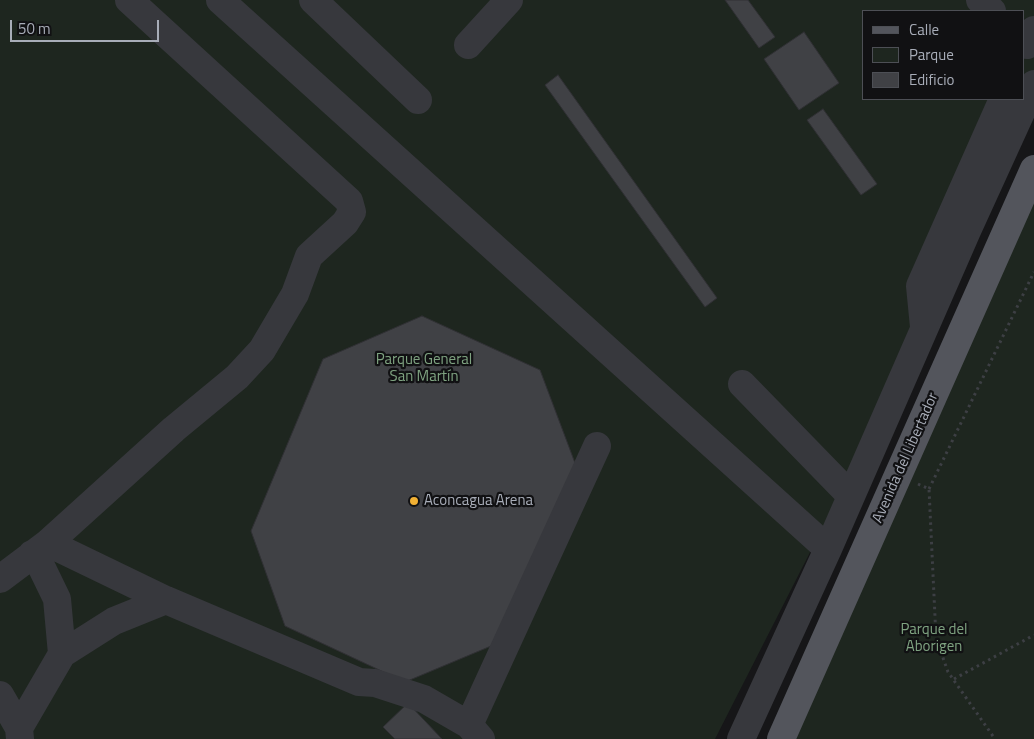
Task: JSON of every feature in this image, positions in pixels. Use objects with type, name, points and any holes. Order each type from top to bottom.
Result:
[{"type":"main road","name":"Avenida del Libertador","points":[[780,739],[1032,178]]},
{"type":"lane","points":[[0,579],[40,548],[237,377],[262,350],[294,294],[309,256],[345,223],[352,212],[349,202],[128,0]]},
{"type":"lane","points":[[220,0],[828,549]]},
{"type":"lane","points":[[313,0],[418,100]]},
{"type":"lane","points":[[468,45],[509,0]]},
{"type":"lane","points":[[980,0],[991,10]]},
{"type":"lane","points":[[741,739],[828,549],[924,328],[1034,84]]},
{"type":"lane","points":[[924,328],[920,286],[1003,100]]},
{"type":"lane","points":[[742,384],[851,496]]},
{"type":"lane","points":[[40,548],[359,682],[375,683],[424,700],[475,732],[597,446]]},
{"type":"lane","points":[[40,548],[41,566],[57,599],[62,654]]},
{"type":"lane","points":[[19,734],[62,654],[114,621],[166,600]]},
{"type":"lane","points":[[0,695],[19,734]]},
{"type":"path","points":[[995,739],[948,672],[936,638],[929,489],[1034,272]]},
{"type":"path","points":[[898,475],[929,489]]},
{"type":"path","points":[[954,680],[1034,635]]},
{"type":"green space","name":"Parque General San Martín","points":[[0,0],[1034,0],[1034,112],[715,739],[0,739]]},
{"type":"green space","name":"Parque del Aborigen","points":[[1034,180],[1034,739],[781,739]]},
{"type":"building","points":[[725,0],[748,0],[775,37],[759,48]]},
{"type":"building","points":[[804,32],[839,83],[799,110],[764,59]]},
{"type":"building","points":[[558,75],[717,298],[705,307],[545,85]]},
{"type":"building","points":[[823,109],[877,184],[861,195],[807,120]]},
{"type":"building","name":"Aconcagua Arena","points":[[422,316],[540,370],[578,471],[503,641],[405,682],[285,626],[251,531],[323,359]]},
{"type":"building","points":[[408,703],[442,739],[395,739],[383,727]]},
{"type":"place","name":"Aconcagua Arena","points":[[414,501]]}]
